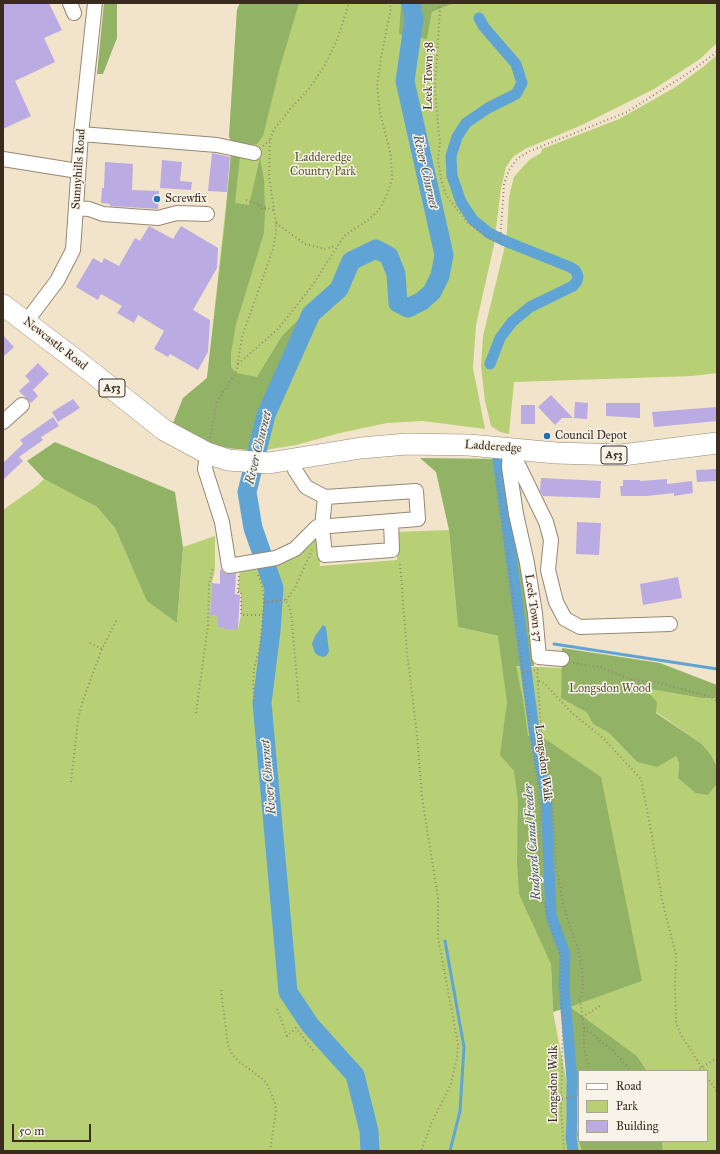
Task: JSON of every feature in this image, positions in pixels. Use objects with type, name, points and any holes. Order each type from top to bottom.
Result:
[{"type":"highway","name":"Newcastle Road","points":[[3,304],[164,430],[207,453],[228,460],[269,463]]},
{"type":"highway","name":"Ladderedge","points":[[269,463],[361,448],[407,444],[469,445],[556,453],[622,455],[717,443]]},
{"type":"lane","name":"Sunnyhills Road","points":[[26,322],[57,281],[73,250],[81,134],[95,3]]},
{"type":"lane","points":[[81,134],[216,145],[254,154]]},
{"type":"lane","points":[[3,159],[78,171]]},
{"type":"lane","points":[[76,208],[89,209],[103,214],[158,218],[177,213],[207,214]]},
{"type":"lane","points":[[3,422],[22,405]]},
{"type":"lane","points":[[502,448],[546,522],[551,540],[548,570],[556,602],[565,620],[580,627],[670,624]]},
{"type":"lane","name":"Leek Town 37","points":[[502,448],[509,467],[516,514],[527,563],[534,606],[539,657],[562,659]]},
{"type":"lane","points":[[207,453],[205,469],[222,522],[229,566],[240,567],[259,560],[276,558],[295,549],[320,527],[418,519],[416,491],[325,497],[306,488],[295,470],[294,460]]},
{"type":"lane","points":[[325,497],[320,527],[325,555],[392,550],[391,522]]},
{"type":"path","points":[[207,453],[217,401],[236,373],[242,337],[273,249],[276,234],[276,223],[269,176],[270,140],[274,129],[308,90],[324,67],[337,40],[350,3]]},
{"type":"path","points":[[237,364],[278,329],[312,286],[336,246],[344,236],[368,220],[379,210],[387,195],[392,179],[391,156],[380,112],[377,86],[391,8],[390,3]]},
{"type":"path","name":"Leek Town 38","points":[[439,3],[440,9],[436,88],[440,142],[438,159],[441,179],[446,195],[467,222],[490,239],[500,242],[504,184],[509,170],[517,159],[530,152],[627,112],[687,74],[717,52]]},
{"type":"path","points":[[246,200],[273,210]]},
{"type":"path","points":[[276,223],[305,244],[325,249],[336,246]]},
{"type":"path","name":"Longsdon Walk","points":[[502,448],[495,459],[540,802],[539,886],[554,938],[562,957],[562,1099],[564,1151]]},
{"type":"path","points":[[264,602],[286,600],[296,588],[313,546]]},
{"type":"path","points":[[400,564],[407,652],[417,735],[422,797],[438,898],[438,937],[458,1044],[452,1084],[431,1124],[421,1151]]},
{"type":"path","points":[[255,701],[253,688],[254,669],[260,646],[263,615],[264,602],[262,585],[255,569],[240,567],[238,592],[241,592],[241,615],[263,615]]},
{"type":"path","points":[[196,714],[208,624],[209,584],[213,568]]},
{"type":"path","points":[[286,600],[291,612],[299,703]]},
{"type":"path","points":[[71,782],[80,710],[102,649],[117,619]]},
{"type":"path","points":[[90,643],[102,649]]},
{"type":"path","points":[[562,659],[576,664],[600,667],[632,680],[660,683],[675,687],[710,697],[717,701]]},
{"type":"path","points":[[523,672],[537,670],[541,726],[552,795],[556,865],[563,903],[577,945],[582,970],[583,988],[580,1000],[584,1028],[584,1049],[590,1070]]},
{"type":"path","points":[[538,681],[544,683],[572,714],[604,739],[641,778],[662,900],[676,955],[676,1024],[681,1035],[704,1070]]},
{"type":"path","points":[[221,990],[228,1046],[238,1061],[264,1080],[275,1103],[276,1111],[270,1151]]},
{"type":"path","points":[[582,1017],[600,1006]]},
{"type":"path","points":[[277,1009],[287,1036],[296,1028],[316,1053]]},
{"type":"path","points":[[584,1028],[612,1050],[630,1070]]},
{"type":"path","points":[[698,1070],[717,1058]]},
{"type":"path","points":[[708,1078],[717,1092]]},
{"type":"path","points":[[562,1099],[578,1095]]},
{"type":"green space","points":[[104,3],[117,3],[117,38],[103,74],[97,74]]},
{"type":"green space","name":"Ladderedge Country Park","points":[[240,3],[406,3],[427,39],[432,12],[454,3],[717,3],[717,43],[700,59],[654,89],[582,125],[525,149],[513,157],[506,167],[501,188],[494,245],[476,325],[473,368],[485,429],[423,421],[387,423],[340,433],[296,445],[265,450],[228,448],[183,398],[207,378],[232,143],[229,137],[237,10]]},
{"type":"green space","points":[[240,3],[299,3],[280,67],[263,136],[257,144],[241,145],[232,142],[229,137],[237,10]]},
{"type":"green space","points":[[399,3],[454,3],[432,12],[427,39],[399,34],[401,5]]},
{"type":"green space","points":[[717,55],[717,373],[693,376],[514,382],[509,434],[500,432],[491,426],[485,401],[481,366],[483,336],[504,250],[507,231],[509,197],[514,177],[529,160],[541,153],[542,149],[619,119],[674,88]]},
{"type":"green space","points":[[231,154],[240,156],[235,203],[249,205],[260,158],[264,179],[265,209],[264,233],[236,324],[231,353],[231,367],[236,373],[257,377],[282,336],[307,311],[259,412],[250,450],[228,448],[209,444],[173,423],[183,398],[207,378],[225,222]]},
{"type":"green space","points":[[55,442],[175,492],[183,547],[177,623],[147,601],[115,528],[97,507],[44,479],[27,461]]},
{"type":"green space","points":[[420,458],[502,459],[507,500],[532,621],[534,666],[516,666],[528,736],[541,736],[601,777],[642,981],[570,1007],[637,1056],[646,1070],[578,1070],[578,1097],[569,1007],[553,1012],[551,964],[519,894],[517,861],[518,801],[514,771],[500,755],[507,702],[498,636],[458,627],[449,530],[436,472]]},
{"type":"green space","points":[[44,479],[97,507],[115,528],[147,600],[177,623],[183,547],[215,536],[215,569],[212,583],[210,615],[218,616],[218,627],[225,627],[225,629],[238,630],[241,615],[241,593],[238,592],[240,565],[276,558],[317,527],[320,566],[397,560],[395,532],[449,530],[458,627],[510,639],[516,666],[562,668],[561,698],[587,713],[593,724],[609,733],[637,762],[676,756],[679,763],[678,778],[708,795],[717,784],[717,1151],[663,1151],[662,1142],[708,1142],[708,1070],[646,1070],[637,1056],[569,1007],[642,981],[551,964],[553,1012],[578,1142],[582,1151],[3,1151],[3,510]]},
{"type":"green space","name":"Longsdon Wood","points":[[562,648],[660,663],[717,685],[717,698],[701,698],[644,688],[657,702],[656,713],[702,744],[711,755],[717,767],[717,784],[708,795],[696,793],[678,778],[679,763],[676,756],[657,767],[637,762],[609,733],[593,724],[587,713],[561,698]]},
{"type":"green space","points":[[643,688],[701,698],[717,698],[717,767],[711,755],[702,744],[656,712]]},
{"type":"green space","points":[[579,1142],[662,1142],[663,1151],[582,1151]]},
{"type":"water","points":[[323,625],[326,627],[329,651],[324,657],[315,653],[312,644],[315,636]]},
{"type":"building","points":[[3,3],[49,3],[62,30],[44,38],[55,62],[15,81],[31,116],[3,129]]},
{"type":"building","points":[[212,153],[230,157],[227,192],[208,191]]},
{"type":"building","points":[[162,160],[182,162],[180,181],[192,182],[191,190],[160,188]]},
{"type":"building","points":[[105,162],[133,164],[132,190],[159,191],[158,209],[110,206],[110,204],[101,203],[102,188],[104,188]]},
{"type":"building","points":[[149,226],[173,239],[181,226],[218,248],[217,268],[193,310],[210,320],[208,352],[198,370],[170,354],[168,357],[154,349],[164,331],[138,315],[134,323],[117,313],[122,306],[101,294],[98,300],[76,287],[93,258],[102,263],[104,258],[119,266],[135,238],[140,241]]},
{"type":"building","points":[[3,335],[14,347],[3,357]]},
{"type":"building","points":[[38,363],[49,374],[33,390],[38,396],[31,403],[19,391],[30,381],[25,376]]},
{"type":"building","points":[[551,395],[573,418],[562,418],[555,425],[538,407]]},
{"type":"building","points":[[73,399],[80,408],[58,422],[52,412]]},
{"type":"building","points":[[575,402],[588,403],[587,419],[574,418]]},
{"type":"building","points":[[606,403],[640,403],[640,418],[606,416]]},
{"type":"building","points":[[521,405],[535,405],[535,424],[521,424]]},
{"type":"building","points":[[717,407],[717,421],[654,427],[652,412]]},
{"type":"building","points":[[53,417],[59,426],[41,437],[43,440],[19,457],[23,461],[3,480],[3,463],[23,444],[20,440]]},
{"type":"building","points":[[717,469],[717,481],[697,482],[696,470]]},
{"type":"building","points":[[541,478],[601,481],[600,498],[543,496],[540,491]]},
{"type":"building","points":[[667,479],[667,484],[692,481],[693,493],[674,496],[674,493],[647,496],[621,496],[620,486],[623,486],[623,480],[640,481]]},
{"type":"building","points":[[577,522],[601,523],[599,555],[576,554]]},
{"type":"building","points":[[220,569],[226,574],[236,573],[235,594],[240,595],[238,630],[217,627],[218,616],[210,615],[212,583],[220,584]]},
{"type":"building","points":[[678,577],[682,598],[643,605],[640,584]]},
{"type":"waterway","name":"River Churnet","points":[[370,1151],[369,1131],[355,1075],[310,1025],[288,992],[262,703],[271,631],[274,588],[253,528],[247,492],[266,415],[311,314],[339,289],[351,261],[376,249],[389,256],[396,274],[398,303],[408,308],[422,301],[432,292],[440,276],[444,255],[405,81],[414,19],[411,3]]},
{"type":"waterway","name":"Rudyard Canal Feeder","points":[[479,18],[484,27],[516,64],[522,83],[516,94],[488,108],[466,123],[457,137],[451,156],[452,176],[461,202],[473,220],[489,233],[570,267],[575,270],[578,276],[577,281],[573,286],[530,307],[512,322],[500,338],[490,364]]},
{"type":"waterway","name":"Rudyard Canal Feeder","points":[[498,459],[534,730],[546,794],[551,916],[565,954],[564,986],[572,1080],[571,1138],[573,1151]]},
{"type":"waterway","points":[[554,644],[717,669]]},
{"type":"waterway","points":[[445,941],[464,1047],[460,1111],[450,1151]]},
{"type":"place","name":"Screwfix","points":[[157,199]]},
{"type":"place","name":"Council Depot","points":[[547,436]]}]
